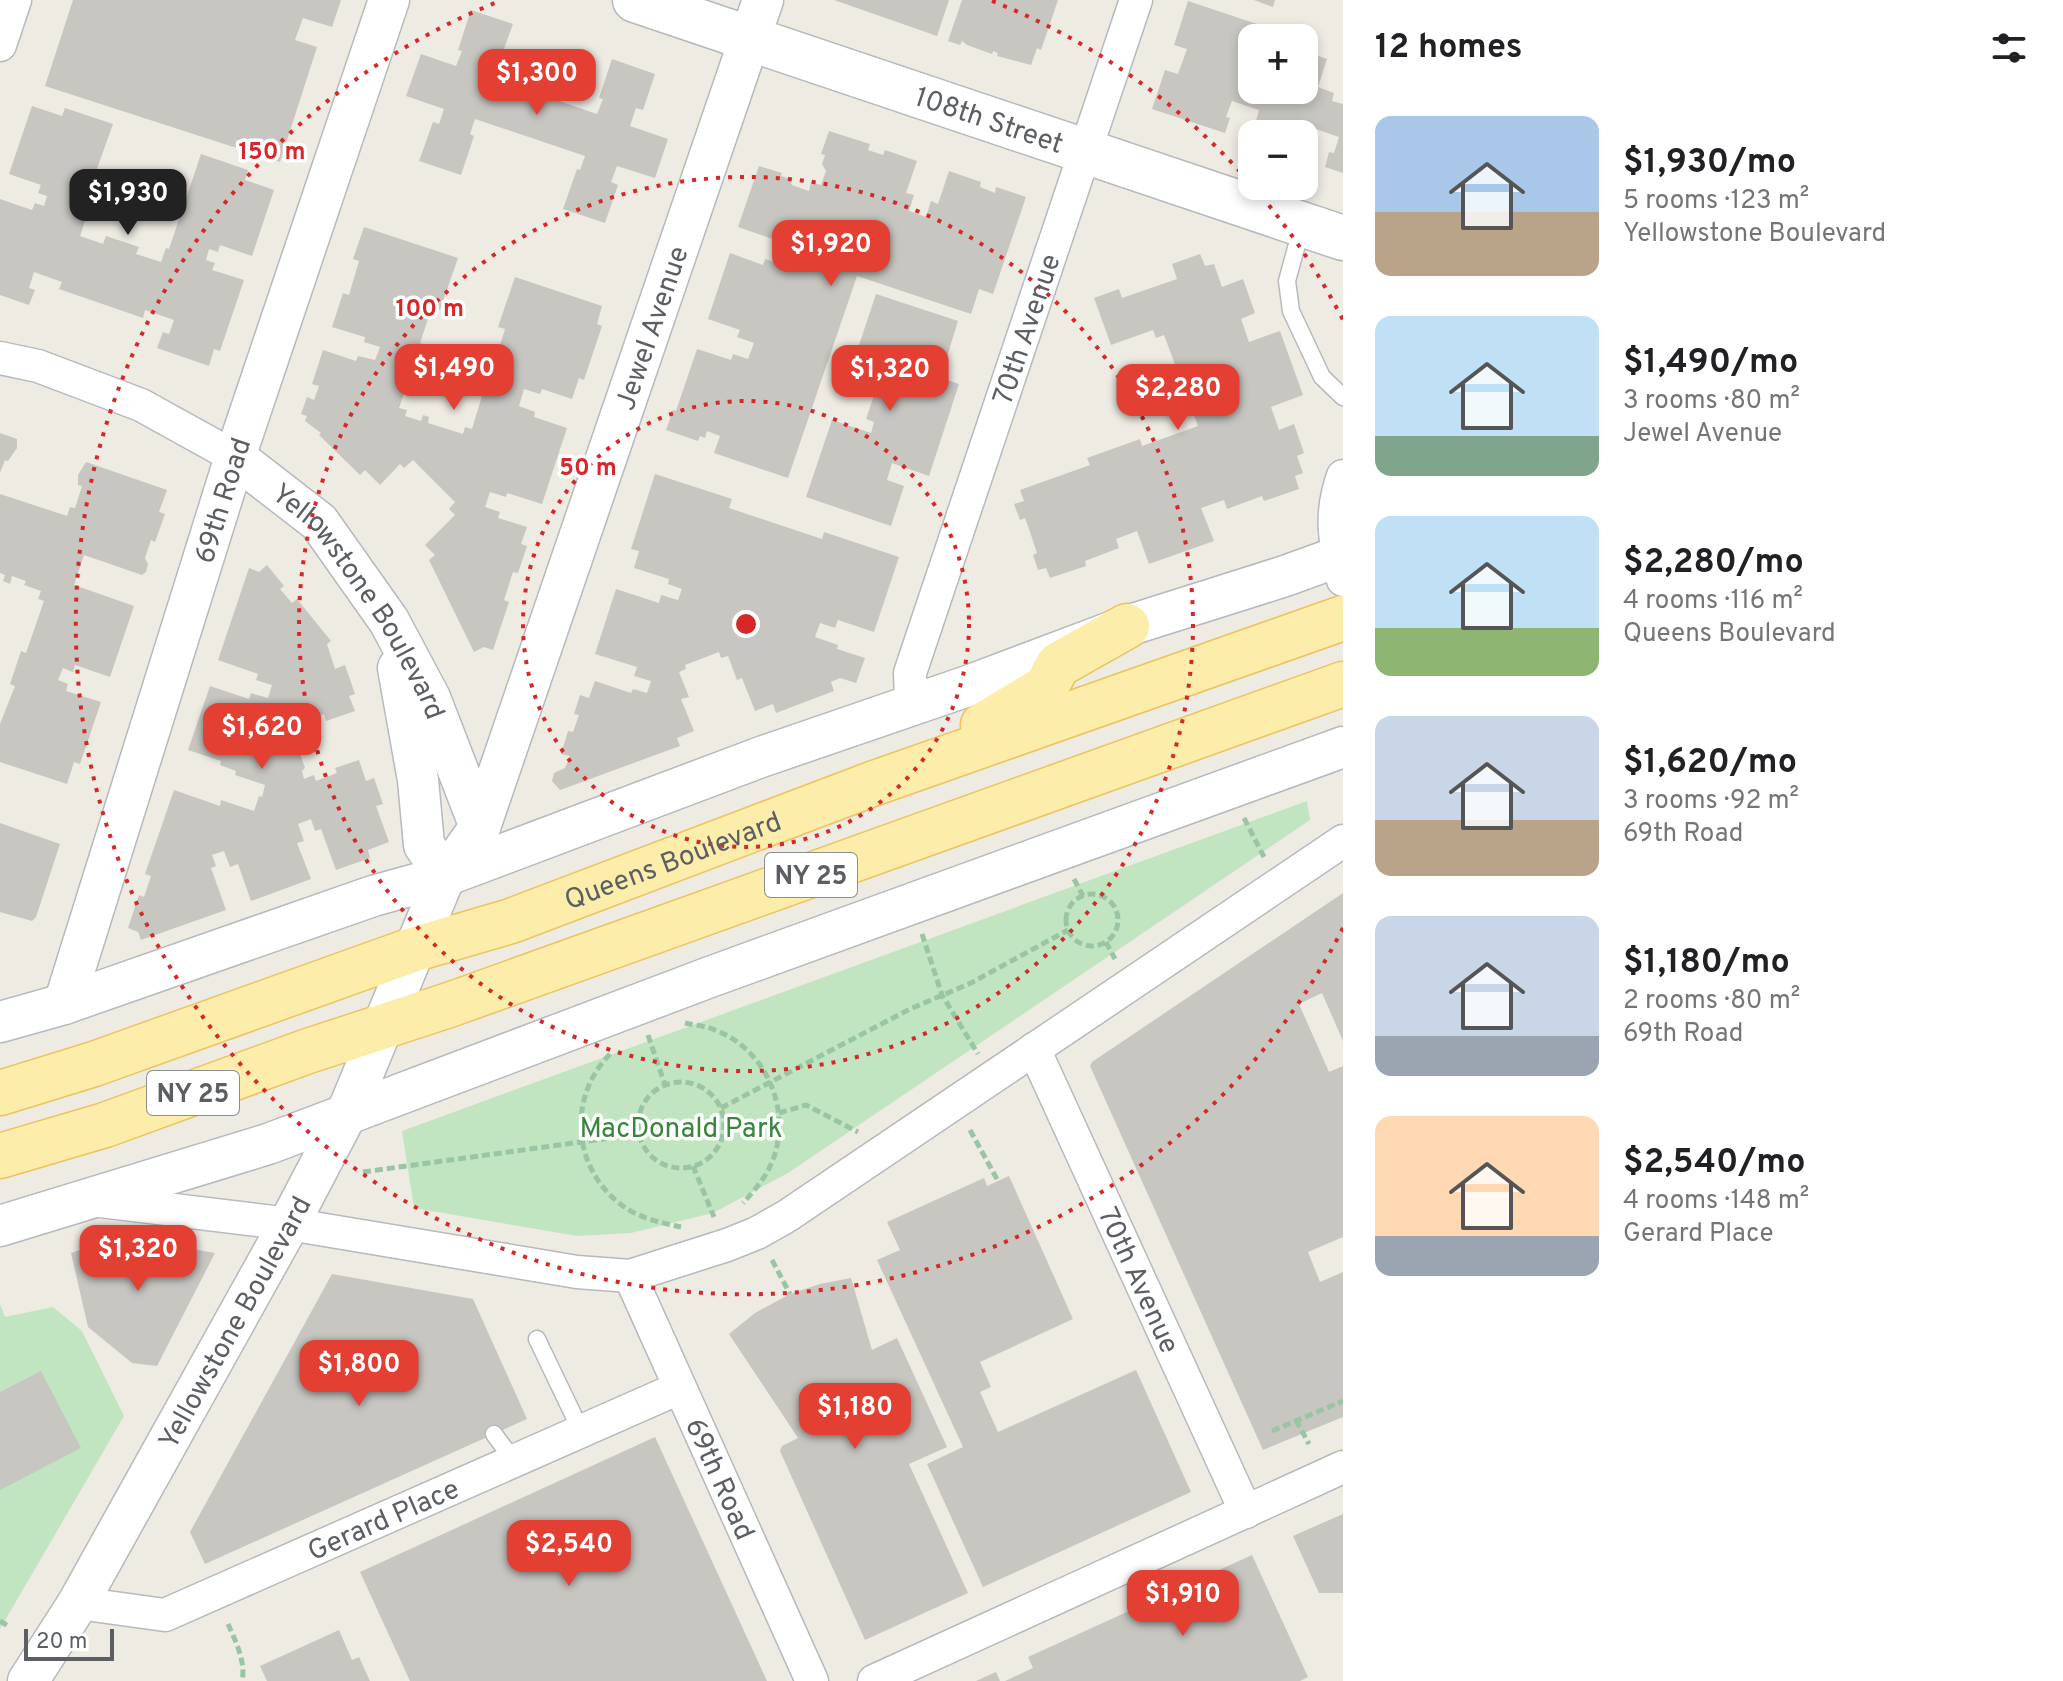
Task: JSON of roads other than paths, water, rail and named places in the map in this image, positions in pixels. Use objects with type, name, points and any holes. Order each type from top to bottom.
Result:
[{"type":"main road","name":"108th Street","points":[[635,0],[756,20],[1085,152],[1343,238]]},
{"type":"main road","name":"Queens Boulevard","points":[[0,1093],[109,1059],[412,950],[511,921],[902,774],[1343,618]]},
{"type":"main road","points":[[902,774],[1046,687],[1058,665],[1127,626]]},
{"type":"main road","name":"NY 25","points":[[0,1156],[105,1125],[449,1005],[1343,684]]},
{"type":"street","points":[[0,45],[15,0]]},
{"type":"street","name":"69th Road","points":[[64,1004],[235,457],[389,0]]},
{"type":"street","name":"70th Avenue","points":[[911,704],[910,673],[1136,0]]},
{"type":"street","name":"Jewel Avenue","points":[[412,950],[445,876],[480,827],[756,20]]},
{"type":"street","name":"Yellowstone Boulevard","points":[[0,358],[38,366],[141,405],[235,457],[319,522],[389,621],[430,698],[480,827]]},
{"type":"street","points":[[0,1022],[64,1004],[373,896],[445,876],[761,757],[1127,626],[1285,576],[1341,564],[1334,503],[1343,476]]},
{"type":"street","points":[[389,621],[418,780],[424,845],[445,876]]},
{"type":"street","points":[[0,1226],[268,1144],[710,977],[1343,747]]},
{"type":"street","points":[[92,1200],[289,1224],[577,1272],[630,1276],[757,1233],[787,1216],[1343,841]]},
{"type":"street","name":"Yellowstone Boulevard","points":[[28,1681],[78,1603],[289,1224],[346,1115],[412,950]]},
{"type":"street","name":"70th Avenue","points":[[1034,1049],[1246,1512]]},
{"type":"street","name":"69th Road","points":[[630,1276],[812,1681]]},
{"type":"street","name":"Gerard Place","points":[[78,1603],[165,1615],[679,1388]]},
{"type":"street","points":[[874,1681],[1343,1467]]},
{"type":"lane","points":[[1302,224],[1287,281],[1291,311],[1322,377],[1343,397]]},
{"type":"lane","points":[[537,1339],[581,1431]]},
{"type":"lane","points":[[494,1434],[514,1461]]},
{"type":"park label","name":"MacDonald Park","points":[[681,1127]]}]
